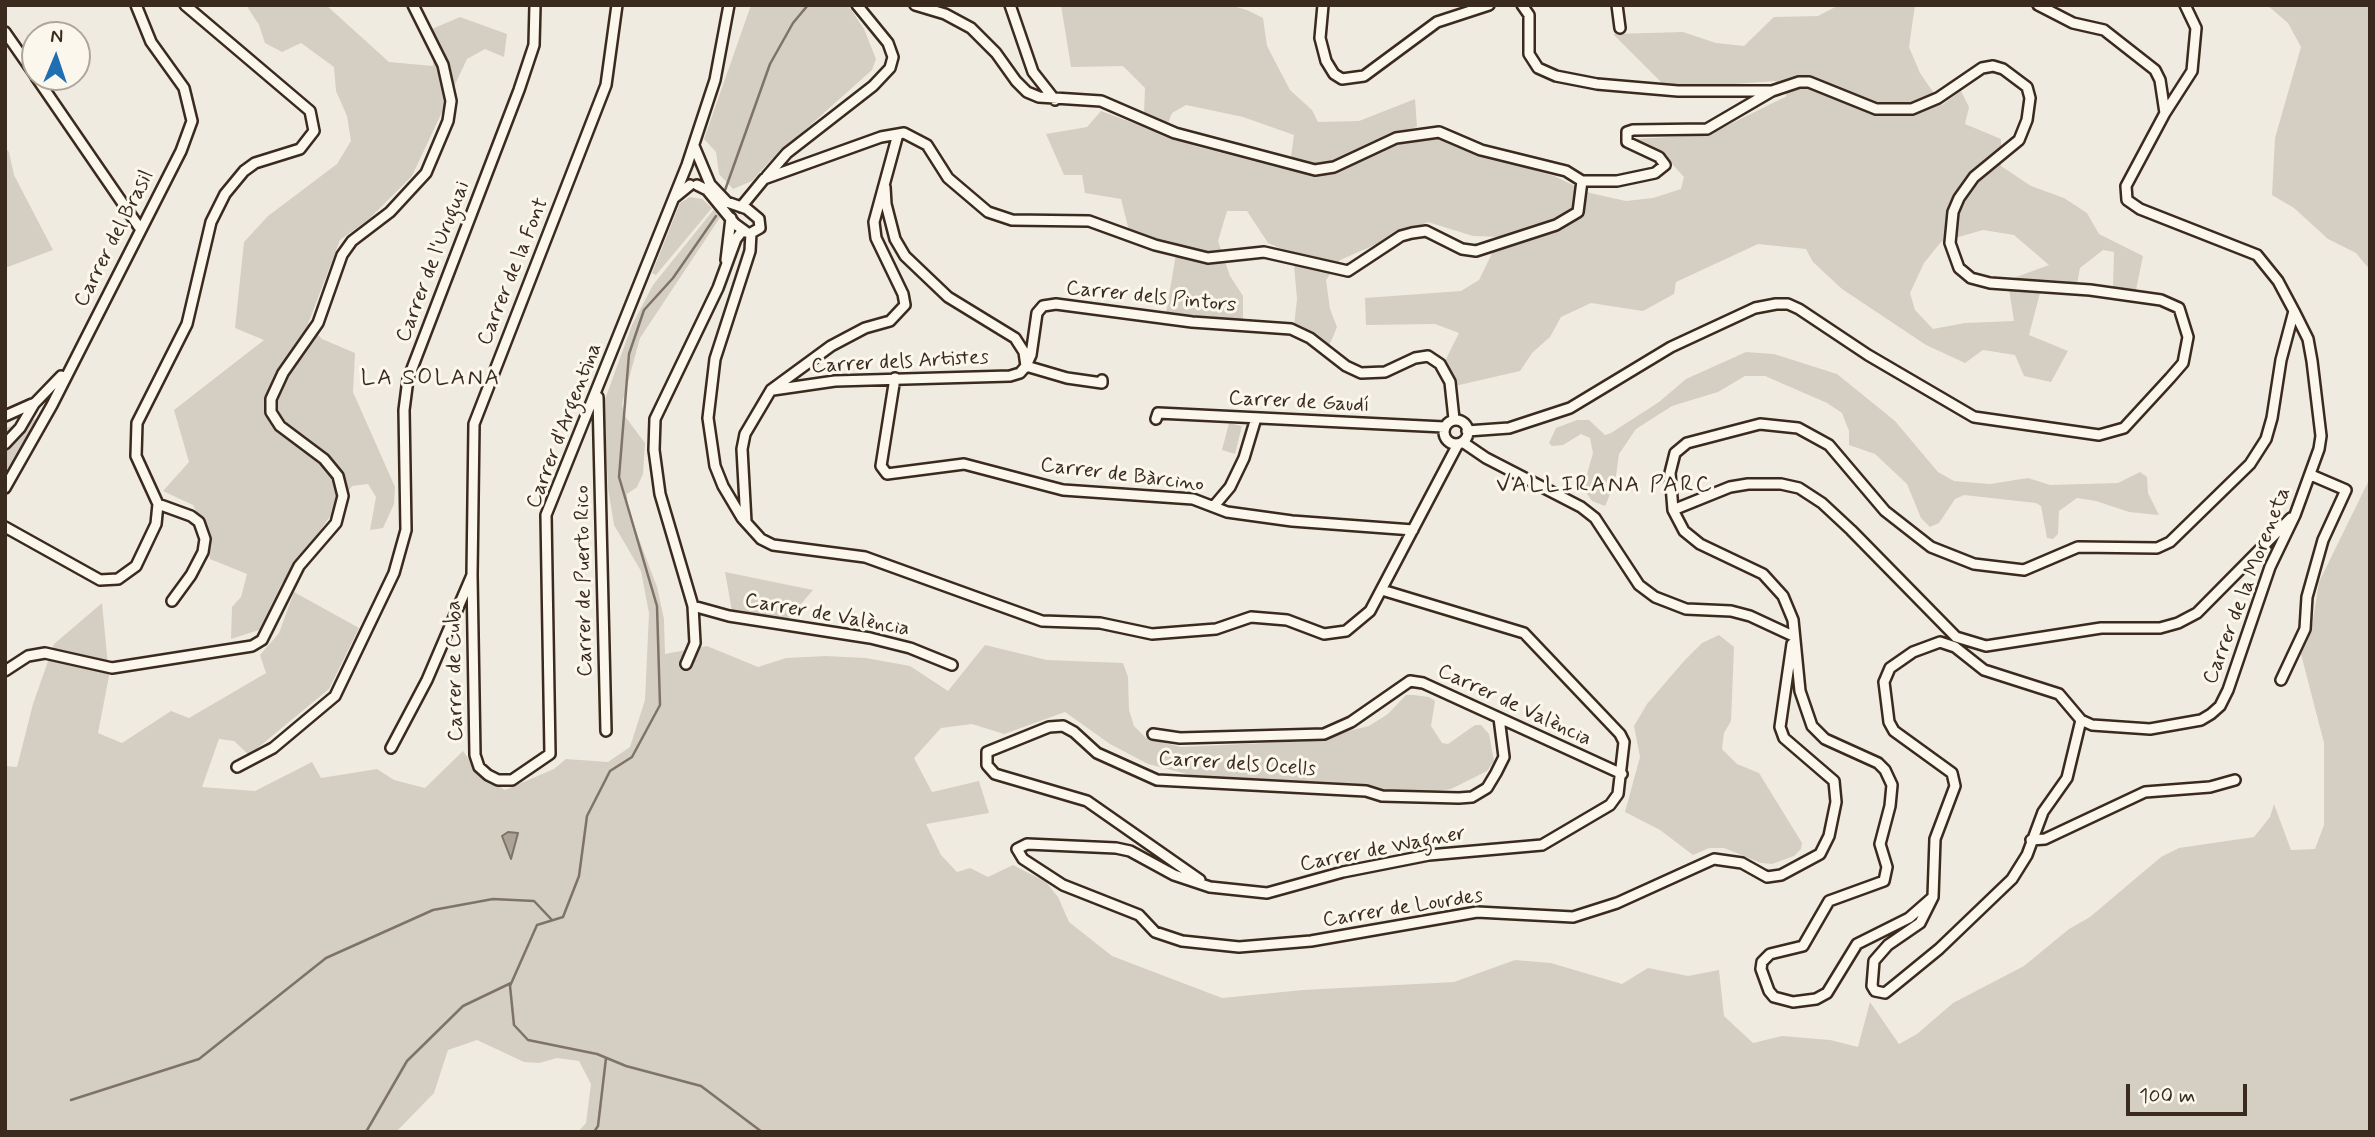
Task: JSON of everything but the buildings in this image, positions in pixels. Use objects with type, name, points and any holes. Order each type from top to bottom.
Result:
[{"type":"street","name":"Carrer del Brasil","points":[[5,488],[52,405],[66,370],[181,151],[192,121],[184,88],[151,42],[136,5]]},
{"type":"street","points":[[5,527],[100,580],[118,579],[136,566],[156,524],[158,504],[136,456],[137,424],[187,324],[211,222],[225,194],[244,171],[255,163],[300,149],[314,131],[310,111],[185,5]]},
{"type":"street","points":[[5,671],[28,656],[45,653],[112,667],[253,646],[262,640],[299,566],[335,523],[343,496],[338,476],[324,459],[280,426],[271,412],[271,399],[283,373],[318,323],[342,255],[352,241],[390,212],[426,173],[448,121],[451,101],[443,65],[413,5]]},
{"type":"street","name":"Carrer de l'Uruguai","points":[[237,767],[273,748],[335,696],[394,573],[406,530],[404,410],[408,379],[519,90],[534,45],[535,5]]},
{"type":"street","name":"Carrer de la Font","points":[[391,748],[427,680],[472,575],[474,424],[606,85],[617,5]]},
{"type":"street","name":"Carrer d'Argentina","points":[[550,754],[546,515],[598,392],[684,170],[715,80],[729,5]]},
{"type":"street","points":[[726,269],[732,218],[743,209],[787,153],[873,86],[890,68],[893,57],[888,43],[857,5]]},
{"type":"street","points":[[915,5],[944,14],[971,28],[1027,92],[1055,100],[1101,101],[1175,132],[1304,168],[1334,167],[1396,138],[1439,132],[1481,150],[1566,171],[1582,181],[1617,181],[1662,170],[1663,161],[1627,142],[1626,132],[1707,129],[1772,91],[1799,82],[1809,82],[1876,109],[1912,109],[1938,98],[1982,68],[2003,69],[2027,87],[2030,98],[2027,120],[2019,140],[1974,177],[1959,198],[1953,212],[1950,235],[1958,268],[1971,278],[1990,283],[2090,290],[2171,304],[2179,308],[2189,337],[2183,363],[2124,428],[2112,434],[2087,434],[1974,417],[1788,304],[1755,308],[1671,347],[1570,408],[1509,428],[1467,431]]},
{"type":"street","points":[[1010,5],[1033,72],[1055,100]]},
{"type":"street","points":[[1323,5],[1320,38],[1326,61],[1334,74],[1342,79],[1364,76],[1437,22],[1489,5]]},
{"type":"street","points":[[1522,5],[1528,15],[1530,54],[1538,68],[1556,76],[1597,84],[1678,91],[1772,91]]},
{"type":"street","points":[[1617,5],[1620,28]]},
{"type":"street","points":[[2038,5],[2073,23],[2104,30],[2154,70],[2164,91],[2165,113]]},
{"type":"street","points":[[2165,113],[2184,87],[2193,63],[2196,28],[2185,5]]},
{"type":"street","points":[[5,32],[21,55]]},
{"type":"street","points":[[46,91],[139,227]]},
{"type":"street","name":"Carrer de la Moreneta","points":[[2081,720],[2092,725],[2150,729],[2201,720],[2220,706],[2270,568],[2311,475],[2321,436],[2308,339],[2278,281],[2257,255],[2140,209],[2127,200],[2126,186],[2165,113]]},
{"type":"street","points":[[764,179],[898,134],[913,135],[927,145],[948,178],[988,212],[1012,220],[1089,221],[1155,245],[1208,258],[1264,252],[1339,271],[1355,269],[1394,241],[1412,233],[1426,231],[1462,249],[1476,251],[1556,225],[1578,212],[1582,181]]},
{"type":"street","points":[[746,522],[742,449],[745,434],[771,390],[831,346],[900,314],[905,305],[903,294],[876,238],[876,209],[886,187],[898,134]]},
{"type":"street","points":[[686,664],[695,643],[694,606],[660,494],[654,429],[658,408],[698,331],[726,269],[736,239],[747,232],[758,230],[760,225],[743,209],[727,202],[704,176],[693,143]]},
{"type":"street","points":[[701,166],[694,163],[684,170],[694,185],[707,190],[747,232],[750,251],[715,359],[708,401],[710,442],[715,467],[746,522],[773,545],[865,557],[1042,621],[1100,623],[1152,634],[1216,629],[1251,617],[1287,620],[1324,634],[1346,632],[1370,611],[1461,444],[1468,440],[1467,431],[1454,419],[1446,422],[1445,436],[1461,444],[1486,458],[1581,507],[1595,518],[1639,585],[1655,597],[1686,609],[1731,611],[1750,616],[1793,636]]},
{"type":"street","name":"Carrer d'Argentina","points":[[669,205],[704,176]]},
{"type":"street","points":[[886,187],[886,204],[895,239],[905,256],[948,296],[1015,338],[1024,352],[1026,366],[1067,378],[1102,383],[1102,380]]},
{"type":"street","name":"Carrer dels Pintors","points":[[1026,366],[1031,355],[1037,313],[1043,306],[1056,304],[1192,322],[1291,329],[1310,338],[1346,366],[1361,373],[1385,372],[1415,358],[1428,356],[1440,364],[1450,382],[1454,419]]},
{"type":"street","points":[[1933,897],[1909,918],[1857,944],[1827,993],[1816,999],[1793,1002],[1774,997],[1764,984],[1762,962],[1770,954],[1802,946],[1811,935],[1824,905],[1877,886],[1887,875],[1880,844],[1892,794],[1890,777],[1869,757],[1825,739],[1812,726],[1800,691],[1793,620],[1783,596],[1763,574],[1700,544],[1684,531],[1673,510],[1670,473],[1679,448],[1687,443],[1760,424],[1778,424],[1813,434],[1829,445],[1885,511],[1931,547],[1955,559],[2004,570],[2024,570],[2078,547],[2157,548],[2170,542],[2235,481],[2260,450],[2273,418],[2281,360],[2294,311]]},
{"type":"street","name":"Carrer dels Artistes","points":[[771,390],[895,378],[1010,376],[1020,373],[1026,366]]},
{"type":"street","points":[[5,444],[20,428],[34,404],[66,370]]},
{"type":"street","name":"Carrer de Bàrcino","points":[[895,378],[881,466],[883,472],[964,464],[1063,490],[1193,499],[1227,512],[1292,521],[1413,530]]},
{"type":"street","name":"Carrer de Puerto Rico","points":[[598,392],[606,732]]},
{"type":"street","points":[[5,416],[34,404]]},
{"type":"street","name":"Carrer de Gaudí","points":[[1156,419],[1158,413],[1444,427]]},
{"type":"street","points":[[1214,506],[1230,487],[1244,458],[1256,418]]},
{"type":"street","points":[[586,419],[598,430]]},
{"type":"street","points":[[2281,680],[2305,629],[2307,597],[2323,540],[2346,490],[2311,475]]},
{"type":"street","points":[[1673,510],[1730,487],[1782,484],[1799,488],[1822,503],[1851,530],[1950,639],[1990,673],[2059,694],[2081,720],[2067,778],[2043,812],[2027,855],[2012,879],[1885,993],[1875,991],[1872,986],[1874,961],[1888,946],[1920,923],[1933,897],[1935,839],[1955,791],[1952,773],[1894,731],[1886,712],[1884,682],[1890,668],[1900,659],[1950,639],[1986,646],[2007,645],[2082,630],[2160,628],[2178,623],[2197,612],[2295,515]]},
{"type":"street","points":[[158,504],[191,516],[199,522],[205,539],[203,552],[191,575],[172,601]]},
{"type":"street","name":"Carrer de Cuba","points":[[472,575],[476,761],[498,780],[512,780],[550,754]]},
{"type":"street","name":"Carrer de Wagner","points":[[1210,887],[1267,893],[1343,872],[1429,855],[1542,845],[1610,805],[1618,794],[1626,751],[1620,734],[1524,632],[1381,590]]},
{"type":"street","name":"Carrer de València","points":[[694,606],[729,616],[870,638],[910,648],[952,665]]},
{"type":"street","name":"Carrer de Lourdes","points":[[1210,887],[1174,875],[1130,851],[1116,848],[1027,844],[1017,849],[1023,859],[1052,878],[1122,906],[1139,915],[1155,932],[1182,941],[1239,947],[1276,946],[1477,912],[1573,917],[1617,903],[1714,859],[1742,863],[1767,877],[1782,874],[1820,854],[1829,836],[1836,802],[1834,781],[1784,738],[1780,727],[1793,636]]},
{"type":"street","name":"Carrer de València","points":[[1153,734],[1180,737],[1324,734],[1351,722],[1410,681],[1423,683],[1622,774]]},
{"type":"street","name":"Carrer dels Ocells","points":[[1210,887],[1087,801],[995,774],[986,765],[987,752],[1049,727],[1063,726],[1074,732],[1097,753],[1157,780],[1241,787],[1366,791],[1382,796],[1459,798],[1472,797],[1487,788],[1496,773],[1504,757],[1499,718]]},
{"type":"street","points":[[2031,840],[2045,839],[2145,792],[2210,788],[2235,780]]},
{"type":"shaded area","points":[[246,5],[326,5],[389,62],[433,66],[432,29],[460,17],[507,34],[504,57],[485,49],[467,59],[412,176],[369,219],[340,240],[308,324],[322,339],[355,353],[353,392],[395,487],[394,504],[383,528],[370,530],[376,497],[368,484],[352,486],[281,585],[259,630],[231,639],[232,607],[241,597],[247,574],[210,559],[207,533],[193,505],[163,491],[189,462],[174,410],[264,340],[235,328],[244,242],[268,216],[337,164],[351,141],[347,116],[336,91],[334,67],[301,43],[282,52],[265,43],[259,25]]},
{"type":"shaded area","points":[[751,5],[848,5],[864,29],[876,59],[872,70],[769,162],[752,181],[733,189],[719,174],[716,152],[704,139]]},
{"type":"shaded area","points":[[1061,5],[1229,5],[1247,10],[1263,18],[1267,46],[1290,90],[1312,110],[1318,122],[1359,121],[1415,99],[1417,127],[1388,136],[1325,165],[1303,163],[1291,157],[1294,135],[1243,117],[1186,105],[1172,113],[1168,123],[1144,113],[1145,88],[1123,66],[1071,67]]},
{"type":"shaded area","points":[[1839,5],[1915,5],[1909,47],[1920,73],[1942,105],[1961,91],[1969,107],[1965,124],[2001,139],[2001,166],[2031,186],[2064,198],[2087,213],[2099,234],[2143,256],[2136,290],[2113,288],[2114,252],[2103,250],[2080,268],[2077,284],[2008,280],[2049,265],[2014,235],[1983,230],[1941,242],[1924,263],[1910,293],[1915,310],[1933,329],[1965,323],[2014,321],[2009,289],[2040,293],[2029,335],[2068,351],[2051,382],[2024,376],[2015,355],[1983,350],[1965,363],[1926,345],[1842,289],[1813,262],[1806,249],[1758,244],[1676,282],[1674,294],[1643,311],[1591,303],[1561,317],[1550,337],[1532,353],[1520,371],[1455,386],[1445,361],[1459,333],[1435,324],[1366,325],[1365,298],[1461,291],[1479,280],[1500,237],[1473,236],[1428,222],[1340,260],[1326,280],[1330,309],[1337,327],[1329,346],[1294,326],[1297,299],[1293,254],[1268,243],[1247,211],[1227,211],[1218,241],[1230,276],[1243,296],[1243,320],[1166,313],[1176,254],[1174,244],[1129,231],[1121,199],[1085,193],[1082,175],[1064,175],[1046,134],[1087,127],[1101,111],[1195,146],[1276,167],[1323,175],[1406,141],[1437,138],[1554,176],[1590,193],[1626,201],[1653,198],[1681,189],[1684,177],[1660,151],[1633,139],[1708,135],[1787,96],[1775,81],[1721,85],[1663,84],[1613,34],[1683,32],[1716,43],[1744,46],[1774,17],[1818,16]]},
{"type":"shaded area","points":[[2267,5],[2370,5],[2370,270],[2356,253],[2328,239],[2294,208],[2272,195],[2275,138],[2301,47],[2288,23]]},
{"type":"shaded area","points":[[5,148],[9,152],[14,175],[53,250],[5,268]]},
{"type":"shaded area","points":[[690,197],[702,199],[712,208],[656,275],[652,273],[680,203]]},
{"type":"shaded area","points":[[715,208],[721,216],[640,338],[622,404],[624,415],[645,443],[643,474],[637,487],[627,494],[628,510],[657,587],[664,619],[665,654],[707,646],[758,667],[786,658],[866,658],[910,666],[948,691],[985,645],[1047,660],[1123,663],[1128,677],[1129,710],[1134,726],[1146,738],[1181,747],[1307,741],[1369,726],[1388,714],[1406,695],[1429,697],[1435,701],[1431,726],[1442,743],[1448,744],[1475,725],[1481,725],[1489,734],[1494,761],[1487,771],[1451,789],[1422,793],[1384,792],[1329,782],[1199,777],[1148,764],[1110,744],[1065,712],[1004,734],[972,724],[941,728],[914,758],[932,792],[979,781],[989,813],[926,824],[941,855],[957,872],[970,868],[988,877],[1013,865],[1046,882],[1058,897],[1069,922],[1112,956],[1222,998],[1303,990],[1454,982],[1515,960],[1551,963],[1622,984],[1648,968],[1688,976],[1719,970],[1724,1016],[1753,1043],[1782,1036],[1830,1040],[1858,1047],[1870,1002],[1899,1044],[1917,1034],[1953,1003],[2024,966],[2069,929],[2090,917],[2161,857],[2179,848],[2254,837],[2270,817],[2274,804],[2291,850],[2315,849],[2324,825],[2324,743],[2301,654],[2311,632],[2319,582],[2370,478],[2370,1132],[578,1132],[586,1123],[591,1084],[579,1061],[557,1058],[539,1063],[524,1062],[477,1040],[448,1050],[434,1093],[396,1132],[5,1132],[5,766],[17,767],[33,704],[54,644],[102,603],[109,676],[98,733],[122,743],[171,711],[189,718],[266,673],[260,655],[279,633],[294,592],[359,628],[329,689],[249,755],[234,741],[219,739],[202,787],[255,791],[312,762],[321,778],[377,769],[394,780],[425,788],[463,751],[479,774],[505,790],[554,769],[566,759],[608,762],[630,747],[645,700],[649,613],[641,571],[614,525],[608,488],[604,402],[632,325],[653,285]]},
{"type":"shaded area","points":[[1746,352],[1774,354],[1837,374],[1895,421],[1938,472],[1954,481],[1990,484],[2028,478],[2050,485],[2118,483],[2140,472],[2147,477],[2148,493],[2159,515],[2129,512],[2077,498],[2059,511],[2058,534],[2053,539],[2047,538],[2041,506],[2036,503],[1964,495],[1955,499],[1939,523],[1930,527],[1921,518],[1907,484],[1875,454],[1849,445],[1849,431],[1842,413],[1827,403],[1765,376],[1745,376],[1718,392],[1672,406],[1636,429],[1619,454],[1615,483],[1605,506],[1592,501],[1583,488],[1593,453],[1590,438],[1581,434],[1563,445],[1552,446],[1549,443],[1556,428],[1577,420],[1589,420],[1605,435],[1611,433],[1659,402],[1686,379]]},
{"type":"shaded area","points":[[36,419],[5,480],[5,428]]},
{"type":"shaded area","points":[[1229,423],[1242,426],[1235,454],[1222,450]]},
{"type":"shaded area","points":[[725,572],[813,590],[788,619],[732,611]]},
{"type":"shaded area","points":[[1719,635],[1734,647],[1731,721],[1724,733],[1722,749],[1737,764],[1759,773],[1802,843],[1801,849],[1794,856],[1772,864],[1761,863],[1724,848],[1709,848],[1693,855],[1660,830],[1625,812],[1640,757],[1634,726],[1647,704],[1684,661],[1702,643]]},
{"type":"shaded area","points":[[508,832],[518,833],[511,859],[502,836]]},
{"type":"waterway","points":[[724,193],[770,64],[793,23],[808,5]]},
{"type":"waterway","points":[[716,216],[673,278],[644,310],[629,354],[619,477],[657,606],[660,705],[632,757],[610,771],[587,816],[579,876],[563,917],[537,925],[510,986],[514,1025],[528,1040],[597,1054],[626,1066],[701,1086],[762,1132]]},
{"type":"waterway","points":[[71,1100],[199,1059],[326,958],[433,910],[493,899],[534,901],[552,920]]},
{"type":"waterway","points":[[366,1132],[407,1061],[463,1006],[511,983]]},
{"type":"waterway","points":[[594,1132],[598,1126],[606,1058]]},
{"type":"district","name":"LA SOLANA","points":[[431,379]]},
{"type":"district","name":"VALLIRANA PARC","points":[[1605,486]]}]
